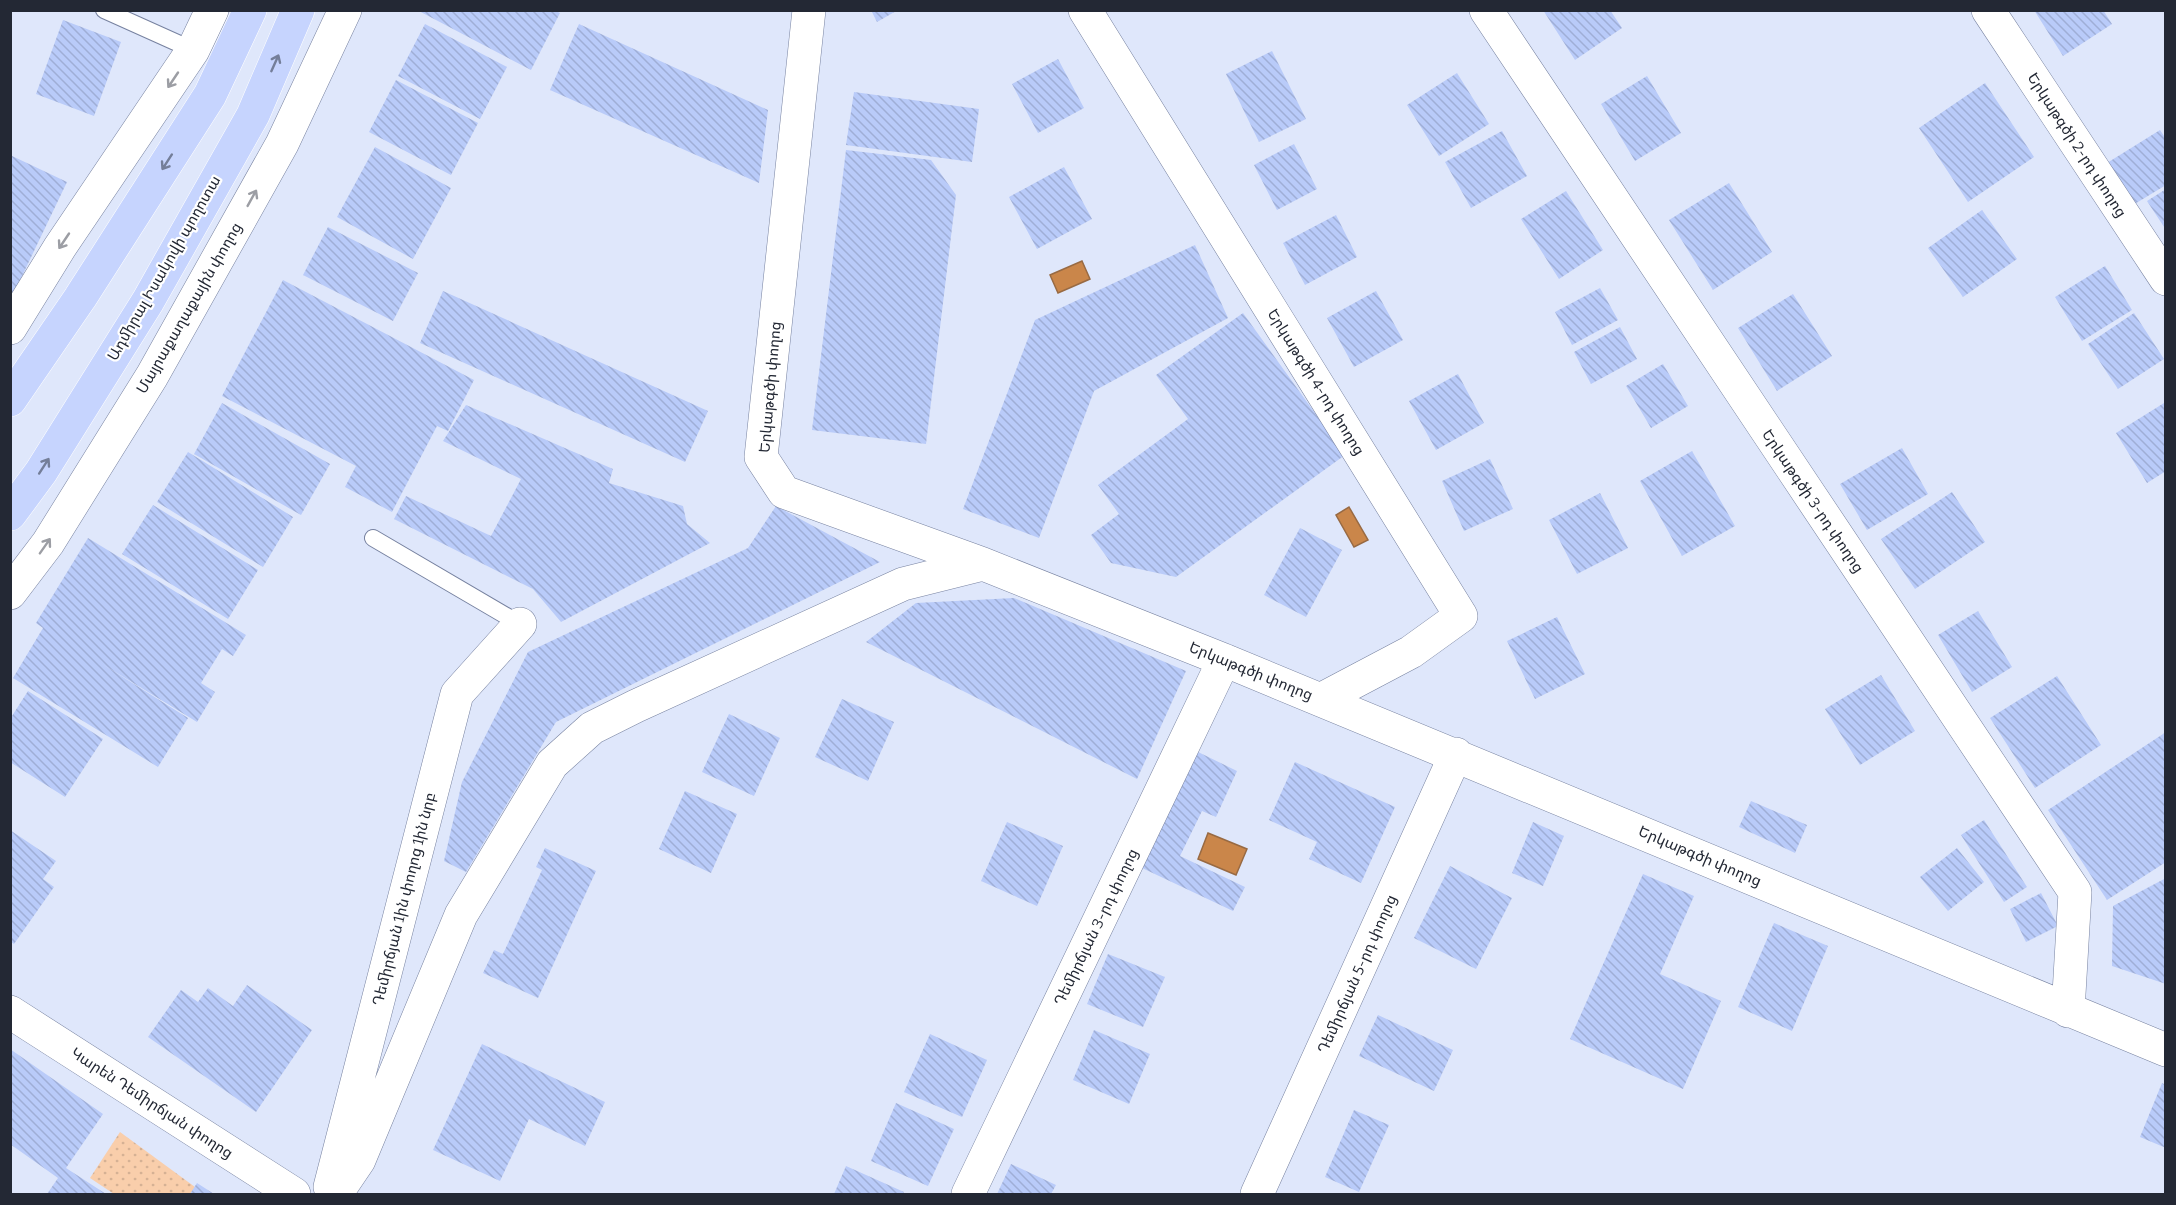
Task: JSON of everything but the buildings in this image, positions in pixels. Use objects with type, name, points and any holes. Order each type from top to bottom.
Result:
[{"type":"highway","points":[[10,400],[210,95],[250,10]]},
{"type":"highway","name":"Ադմիրալ Իսակովի պողոտա","points":[[10,514],[41,472],[148,301],[252,115],[298,10]]},
{"type":"street","points":[[54,336],[12,324],[60,247],[193,50],[212,10]]},
{"type":"street","name":"Մայրաքաղաքային փողոց","points":[[10,593],[48,543],[152,376],[282,144],[345,10]]},
{"type":"street","name":"Երկաթգծի փողոց","points":[[809,10],[761,457],[784,492],[983,564],[1322,699],[2166,1050]]},
{"type":"street","name":"Երկաթգծի 4-րդ փողոց","points":[[1085,10],[1461,616],[1411,652],[1322,699]]},
{"type":"street","name":"Երկաթգծի 3-րդ փողոց","points":[[1486,10],[2075,892],[2068,1011]]},
{"type":"street","name":"Երկաթգծի 2-րդ փողոց","points":[[1988,10],[2166,279]]},
{"type":"street","points":[[336,1194],[359,1160],[461,915],[552,764],[592,728],[636,706],[903,584],[983,564]]},
{"type":"street","name":"Դեմիրճյան 1ին փողոց 1ին նրբ","points":[[328,1194],[457,693],[520,624]]},
{"type":"street","name":"Դեմիրճյան 3-րդ փողոց","points":[[968,1194],[1224,660]]},
{"type":"street","name":"Դեմիրճյան 5-րդ փողոց","points":[[1257,1194],[1456,754]]},
{"type":"street","name":"Կարեն Դեմիրճյան փողոց","points":[[10,1012],[294,1194]]},
{"type":"lane","points":[[104,10],[193,50]]},
{"type":"lane","points":[[373,538],[520,624]]},
{"type":"shaded area","points":[[1082,261],[1090,279],[1058,293],[1050,275]]},
{"type":"shaded area","points":[[1349,507],[1368,540],[1354,547],[1336,515]]},
{"type":"shaded area","points":[[1208,833],[1247,849],[1236,875],[1198,859]]},
{"type":"shaded area","points":[[120,1132],[195,1187],[190,1194],[114,1194],[90,1178]]}]
